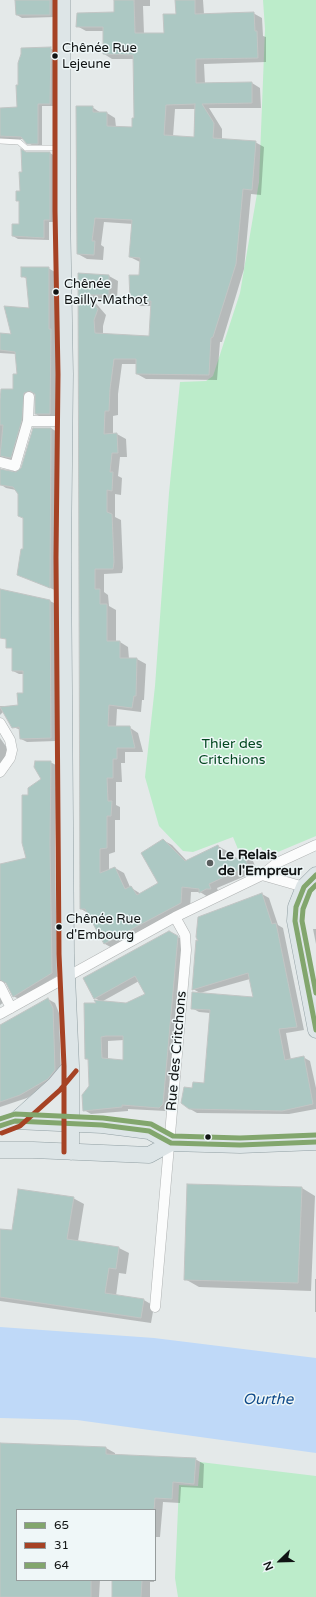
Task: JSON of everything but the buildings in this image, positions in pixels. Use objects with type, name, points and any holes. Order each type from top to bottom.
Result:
[{"type":"main road","points":[[62,0],[64,421],[63,557],[66,977],[71,1066],[71,1152]]},
{"type":"main road","points":[[316,875],[304,887],[296,907],[295,921],[316,1030]]},
{"type":"main road","points":[[7,1123],[55,1085],[71,1066]]},
{"type":"main road","points":[[7,1123],[71,1123],[149,1130],[170,1143],[240,1145],[316,1142]]},
{"type":"main road","points":[[0,1150],[149,1155],[170,1143]]},
{"type":"street","points":[[0,462],[15,466],[28,421],[29,397]]},
{"type":"street","points":[[28,421],[64,421]]},
{"type":"street","points":[[0,723],[10,740],[12,750],[10,758],[0,772]]},
{"type":"street","points":[[0,1014],[176,917],[262,875],[277,863],[316,846]]},
{"type":"street","points":[[262,875],[304,887]]},
{"type":"street","name":"Rue des Critchons","points":[[155,1307],[166,1166],[170,1143],[170,1120],[186,950],[185,935],[176,917]]},
{"type":"street","points":[[0,986],[11,1008]]},
{"type":"lane","points":[[0,141],[19,142],[26,148],[63,148]]},
{"type":"green space","name":"Thier des Critchions","points":[[263,0],[316,0],[316,836],[266,857],[261,847],[240,854],[233,837],[193,852],[183,851],[159,826],[145,777],[155,686],[169,493],[180,382],[206,381],[213,376],[240,293],[259,182],[265,29]]},
{"type":"green space","points":[[200,1462],[316,1476],[316,1597],[178,1597],[175,1578],[179,1485],[198,1486]]},
{"type":"water","name":"Ourthe","points":[[0,1327],[154,1338],[316,1358],[316,1453],[77,1420],[0,1418]]},
{"type":"transit line","name":"31","points":[[55,0],[55,211],[58,374],[56,557],[59,954],[64,1066],[64,1152]]},
{"type":"transit line","name":"65","points":[[316,875],[304,887],[296,907],[295,921],[316,1030]]},
{"type":"transit line","name":"64","points":[[316,885],[310,891],[303,909],[302,921],[316,993]]},
{"type":"transit line","name":"31","points":[[2,1133],[20,1126],[60,1090],[76,1071]]},
{"type":"transit line","name":"64","points":[[0,1119],[15,1114],[103,1118],[151,1124],[173,1136],[240,1138],[316,1135]]},
{"type":"transit line","name":"65","points":[[0,1126],[15,1121],[102,1125],[149,1131],[171,1143],[240,1145],[316,1142]]},
{"type":"place","name":"Chênée Rue Lejeune","points":[[55,56]]},
{"type":"place","name":"Chênée Bailly-Mathot","points":[[56,292]]},
{"type":"place","name":"Le Relais de l'Empreur","points":[[210,863]]},
{"type":"place","name":"Chênée Rue d'Embourg","points":[[59,927]]}]
